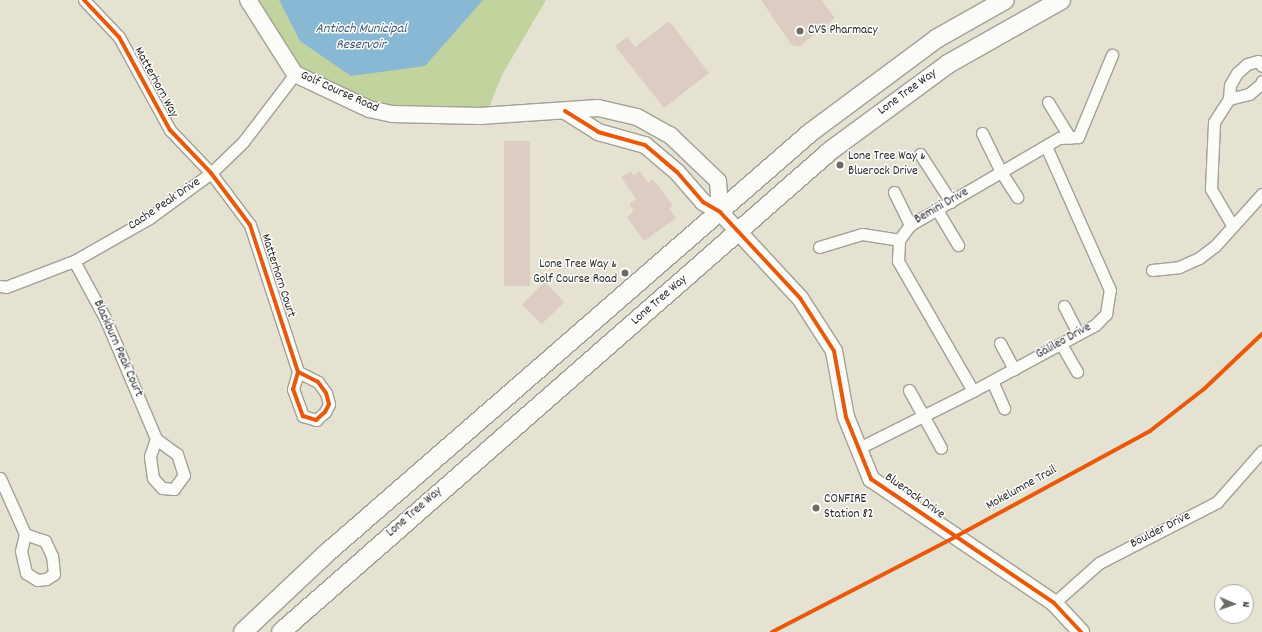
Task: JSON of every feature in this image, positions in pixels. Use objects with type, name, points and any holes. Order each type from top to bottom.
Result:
[{"type":"main road","name":"Lone Tree Way","points":[[243,632],[328,552],[818,127],[936,39],[1005,0]]},
{"type":"main road","name":"Lone Tree Way","points":[[281,632],[739,233],[830,151],[948,64],[1061,0]]},
{"type":"street","name":"Matterhorn Way","points":[[84,0],[119,37],[170,130],[211,173]]},
{"type":"street","name":"Golf Course Road","points":[[248,0],[295,74],[369,109],[392,114],[480,116],[598,108],[638,117],[670,135],[718,181],[720,212]]},
{"type":"street","points":[[1048,102],[1074,137],[1112,55]]},
{"type":"street","points":[[1232,225],[1211,189],[1214,122],[1229,99],[1230,85],[1237,73],[1247,64],[1261,62]]},
{"type":"street","name":"Cache Peak Drive","points":[[0,286],[6,287],[74,261],[148,219],[211,173],[243,142],[295,74]]},
{"type":"street","points":[[1229,99],[1249,94],[1261,84],[1262,81]]},
{"type":"street","points":[[565,111],[598,132],[645,145],[676,172],[703,202],[720,212]]},
{"type":"street","points":[[982,133],[1001,172],[1017,197]]},
{"type":"street","name":"Bemini Drive","points":[[899,240],[910,225],[1060,138],[1074,137]]},
{"type":"street","name":"Galileo Drive","points":[[857,449],[925,416],[1014,369],[1095,325],[1106,314],[1110,290],[1046,146]]},
{"type":"street","points":[[920,154],[951,202]]},
{"type":"street","name":"Matterhorn Court","points":[[211,173],[250,225],[298,372]]},
{"type":"street","points":[[894,192],[910,225]]},
{"type":"street","points":[[1152,270],[1179,267],[1199,258],[1215,246],[1232,225],[1262,194]]},
{"type":"street","points":[[937,210],[958,244]]},
{"type":"street","name":"Bluerock Drive","points":[[720,212],[800,298],[834,352],[841,397],[857,449],[871,479],[1054,604],[1081,632]]},
{"type":"street","points":[[819,247],[862,234],[899,240],[898,261],[973,391]]},
{"type":"street","name":"Blackburn Peak Court","points":[[74,261],[105,318],[156,439]]},
{"type":"street","points":[[1064,306],[1078,334]]},
{"type":"street","points":[[1000,343],[1014,369]]},
{"type":"street","points":[[1060,344],[1076,372]]},
{"type":"street","points":[[992,380],[1004,408]]},
{"type":"street","points":[[908,390],[925,416],[941,448]]},
{"type":"street","name":"Boulder Drive","points":[[1054,604],[1099,563],[1217,502],[1262,451]]},
{"type":"street","points":[[0,478],[25,534]]},
{"type":"green space","points":[[248,0],[546,0],[502,75],[486,115],[392,114],[295,74]]},
{"type":"water","name":"Antioch Municipal Reservoir","points":[[279,0],[483,0],[425,66],[351,76],[300,41]]},
{"type":"building","name":"CVS Pharmacy","points":[[761,0],[821,0],[835,18],[800,46],[795,46],[791,44]]},
{"type":"building","points":[[669,21],[709,73],[664,108],[615,46],[627,37],[635,47]]},
{"type":"building","points":[[504,141],[530,141],[530,286],[504,286]]},
{"type":"building","points":[[631,171],[634,176],[640,171],[648,183],[653,179],[673,206],[669,208],[676,218],[644,241],[627,217],[634,211],[629,204],[636,199],[621,177]]},
{"type":"building","points":[[545,282],[564,302],[541,324],[522,304]]},
{"type":"cycle path","points":[[84,0],[119,37],[170,130],[211,173],[250,225],[298,372],[293,389],[303,416],[316,420],[325,412],[329,404],[326,393],[318,382],[298,372]]},
{"type":"cycle path","points":[[565,111],[598,132],[645,145],[677,172],[703,202],[720,212],[800,298],[834,351],[846,417],[871,479],[1054,603],[1081,632]]},
{"type":"cycle path","name":"Mokelumne Trail","points":[[772,632],[955,537],[1150,431],[1204,389],[1262,334]]},
{"type":"place","name":"CVS Pharmacy","points":[[800,31]]},
{"type":"place","name":"Lone Tree Way & Bluerock Drive","points":[[840,165]]},
{"type":"place","name":"Lone Tree Way & Golf Course Road","points":[[625,273]]},
{"type":"place","name":"CONFIRE Station 82","points":[[816,508]]}]
